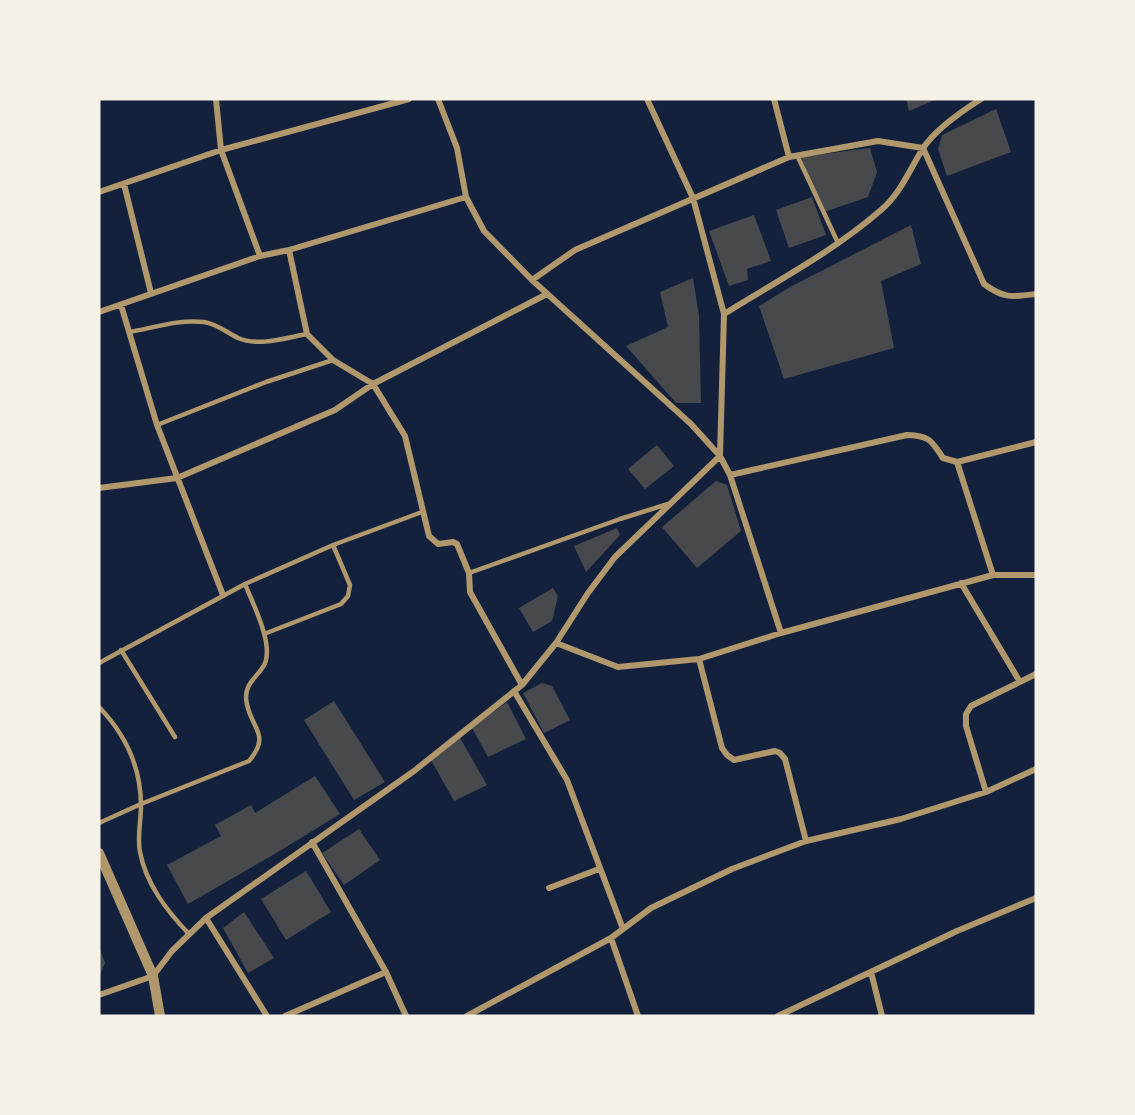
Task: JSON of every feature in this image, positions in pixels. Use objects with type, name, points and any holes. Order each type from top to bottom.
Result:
[{"type":"street","points":[[216,99],[221,150],[260,256]]},
{"type":"street","points":[[99,192],[221,150],[409,99]]},
{"type":"street","points":[[438,99],[457,148],[466,197],[484,231],[547,294],[691,424],[720,456],[730,475],[782,633]]},
{"type":"street","points":[[99,995],[153,976],[172,951],[206,918],[414,771],[522,685],[556,643],[588,593],[615,557],[720,456],[724,314],[693,198],[647,99]]},
{"type":"street","points":[[774,99],[789,157]]},
{"type":"street","points":[[724,314],[838,243],[883,209],[906,181],[923,148],[957,114],[981,99]]},
{"type":"street","points":[[532,280],[575,250],[789,157],[878,141],[923,148]]},
{"type":"street","points":[[923,148],[984,284],[997,294],[1011,297],[1036,294]]},
{"type":"street","points":[[124,184],[151,293]]},
{"type":"street","points":[[99,312],[260,256],[289,250],[466,197]]},
{"type":"street","points":[[289,250],[307,334],[333,360],[373,384],[405,436],[429,536],[438,544],[453,542],[457,544],[469,573],[470,592],[522,685]]},
{"type":"street","points":[[99,488],[177,478],[335,410],[373,384],[547,294]]},
{"type":"street","points":[[121,305],[157,425],[223,595]]},
{"type":"street","points":[[730,475],[907,435],[923,435],[933,444],[943,459],[957,462],[1036,442]]},
{"type":"street","points":[[957,462],[993,575]]},
{"type":"street","points":[[556,643],[618,667],[699,659],[782,633],[993,575],[1036,575]]},
{"type":"street","points":[[962,584],[1020,682]]},
{"type":"street","points":[[699,659],[722,748],[734,760],[775,751],[780,753],[785,759],[806,841]]},
{"type":"street","points":[[986,792],[966,726],[966,714],[971,706],[1035,674],[1036,682]]},
{"type":"street","points":[[514,691],[567,780],[623,929]]},
{"type":"street","points":[[467,1016],[611,938],[651,908],[732,869],[806,841],[901,819],[986,792],[1036,769]]},
{"type":"street","points":[[312,842],[386,972],[406,1016]]},
{"type":"street","points":[[99,855],[153,976],[160,1016]]},
{"type":"street","points":[[549,888],[599,869]]},
{"type":"street","points":[[778,1016],[957,931],[1036,898]]},
{"type":"street","points":[[206,918],[267,1016]]},
{"type":"street","points":[[611,938],[638,1016]]},
{"type":"street","points":[[285,1016],[386,972]]},
{"type":"street","points":[[871,972],[882,1016]]},
{"type":"lane","points":[[797,155],[838,243]]},
{"type":"lane","points":[[129,332],[189,321],[219,326],[236,337],[250,342],[266,342],[307,334]]},
{"type":"lane","points":[[157,425],[266,382],[333,360]]},
{"type":"lane","points":[[469,573],[668,504]]},
{"type":"lane","points":[[99,663],[245,584],[333,544],[422,512]]},
{"type":"lane","points":[[264,634],[341,604],[348,596],[350,585],[333,544]]},
{"type":"lane","points":[[99,823],[249,761],[259,750],[260,736],[249,714],[246,699],[247,687],[264,666],[267,653],[264,634],[245,584]]},
{"type":"lane","points":[[121,650],[175,737]]},
{"type":"lane","points":[[99,707],[115,723],[129,747],[138,776],[141,804],[139,850],[145,867],[161,900],[189,934]]},
{"type":"building","points":[[906,99],[937,99],[909,111]]},
{"type":"building","points":[[996,109],[1011,152],[947,176],[938,149],[942,135]]},
{"type":"building","points":[[870,148],[877,172],[868,197],[824,212],[801,157]]},
{"type":"building","points":[[812,197],[826,235],[789,248],[776,210]]},
{"type":"building","points":[[754,215],[771,261],[747,269],[748,280],[729,286],[709,231]]},
{"type":"building","points":[[911,225],[921,264],[881,281],[894,348],[784,379],[759,306],[790,287]]},
{"type":"building","points":[[693,278],[699,316],[701,403],[676,403],[626,346],[668,327],[660,292]]},
{"type":"building","points":[[657,445],[674,466],[645,489],[628,469]]},
{"type":"building","points":[[716,481],[727,485],[741,531],[697,568],[662,527]]},
{"type":"building","points":[[617,528],[620,535],[586,572],[574,546]]},
{"type":"building","points":[[553,588],[558,596],[552,621],[533,632],[519,608]]},
{"type":"building","points":[[542,683],[552,686],[570,720],[544,733],[523,693]]},
{"type":"building","points":[[334,701],[385,782],[354,800],[304,720]]},
{"type":"building","points":[[507,702],[526,739],[488,757],[472,728]]},
{"type":"building","points":[[460,738],[487,785],[454,801],[431,760]]},
{"type":"building","points":[[315,776],[340,814],[188,904],[167,865],[221,836],[215,825],[251,805],[255,813]]},
{"type":"building","points":[[359,829],[380,860],[344,885],[322,853]]},
{"type":"building","points":[[306,871],[331,912],[286,940],[261,899]]},
{"type":"building","points":[[244,912],[274,958],[248,973],[223,928]]},
{"type":"building","points":[[99,946],[105,963],[99,977]]}]
